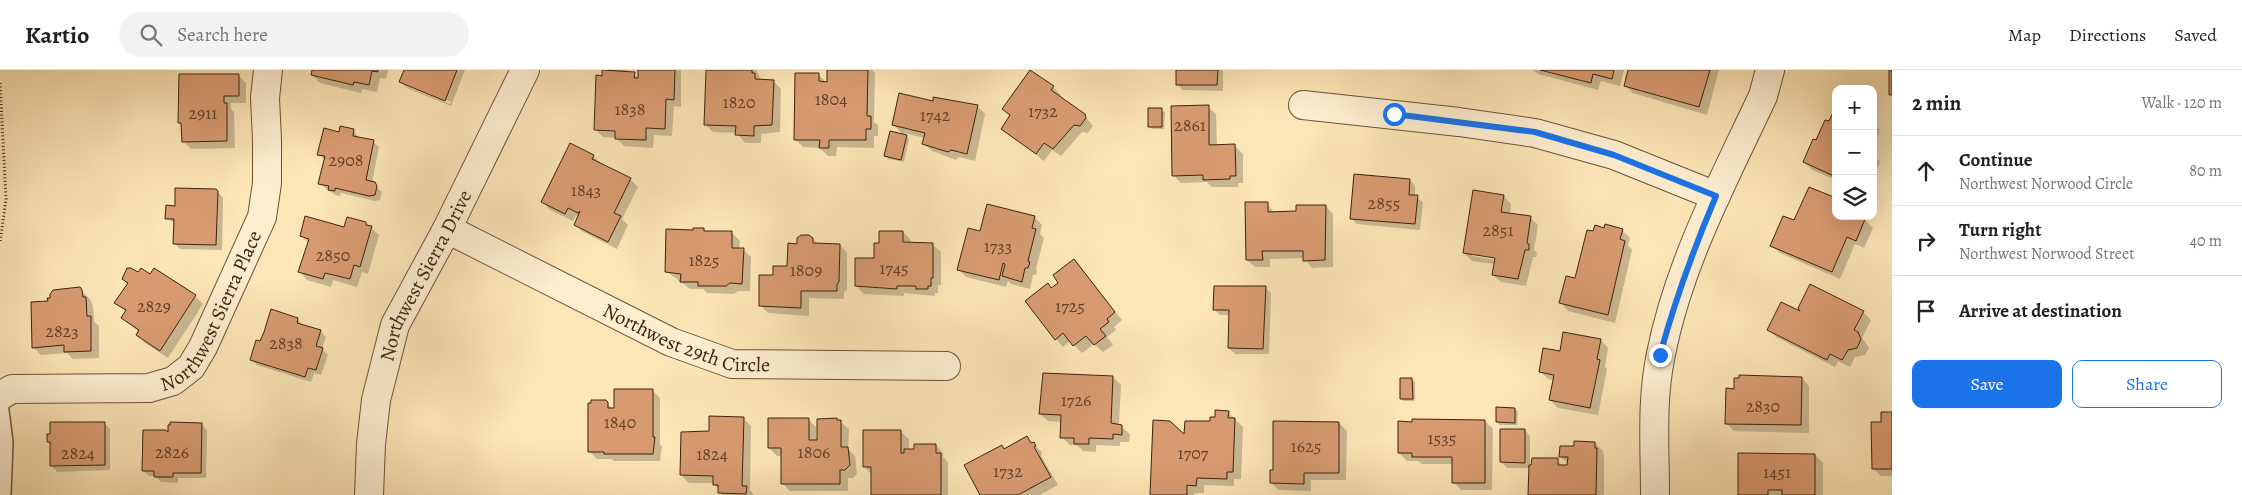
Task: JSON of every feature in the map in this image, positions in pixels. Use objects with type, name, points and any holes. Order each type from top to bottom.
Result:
[{"type":"street","name":"Northwest Sierra Place","points":[[0,396],[12,389],[149,388],[173,381],[191,367],[203,347],[262,217],[267,183],[267,140],[264,98],[268,70]]},
{"type":"street","name":"Northwest Sierra Drive","points":[[369,495],[371,444],[376,400],[394,325],[447,229],[525,70]]},
{"type":"street","points":[[1655,495],[1655,402],[1660,355],[1673,308],[1692,252],[1763,96],[1770,70]]},
{"type":"street","points":[[1303,105],[1535,132],[1614,155],[1716,196]]},
{"type":"street","name":"Northwest 29th Circle","points":[[447,229],[670,342],[732,364],[946,366]]},
{"type":"lane","points":[[0,403],[4,442],[3,495]]},
{"type":"path","points":[[0,82],[6,199],[0,243]]},
{"type":"building","points":[[312,70],[378,70],[378,72],[372,71],[369,85],[354,82],[353,85],[311,75]]},
{"type":"building","points":[[404,70],[457,70],[445,101],[399,82]]},
{"type":"building","points":[[602,70],[635,72],[634,78],[638,78],[638,70],[675,70],[674,100],[666,99],[665,129],[646,128],[646,140],[615,139],[615,131],[594,130],[596,75],[602,76]]},
{"type":"building","points":[[706,70],[752,70],[752,73],[755,73],[755,79],[774,80],[772,125],[754,126],[754,136],[735,135],[736,126],[704,125]]},
{"type":"building","points":[[827,70],[868,70],[867,116],[871,116],[871,129],[866,129],[866,140],[829,140],[829,148],[819,148],[820,140],[794,140],[795,73],[819,73],[819,81],[827,82]]},
{"type":"building","points":[[1030,70],[1054,86],[1051,90],[1085,114],[1086,118],[1080,126],[1074,125],[1053,149],[1044,143],[1036,154],[1001,129],[1010,115],[1002,109]]},
{"type":"building","points":[[1176,70],[1218,70],[1217,85],[1176,85]]},
{"type":"building","points":[[1540,70],[1614,70],[1612,79],[1593,74],[1591,83]]},
{"type":"building","points":[[1628,70],[1710,70],[1699,107],[1624,86]]},
{"type":"building","points":[[1889,70],[1892,70],[1892,95],[1889,95]]},
{"type":"building","points":[[179,74],[239,74],[239,96],[224,96],[224,103],[227,103],[227,141],[182,142],[181,123],[178,123]]},
{"type":"building","points":[[899,93],[933,101],[933,97],[978,105],[967,154],[951,150],[948,152],[922,144],[925,133],[892,125]]},
{"type":"building","points":[[1209,105],[1209,145],[1235,144],[1236,176],[1230,176],[1230,179],[1203,180],[1203,175],[1172,176],[1171,106]]},
{"type":"building","points":[[1148,108],[1162,108],[1162,127],[1148,127]]},
{"type":"building","points":[[1832,115],[1832,175],[1803,162],[1813,139],[1816,140],[1825,120],[1829,121]]},
{"type":"building","points":[[340,126],[354,129],[353,136],[374,140],[366,180],[375,182],[377,186],[375,195],[369,196],[335,188],[335,191],[328,190],[329,186],[318,184],[325,156],[317,155],[324,128],[339,132]]},
{"type":"building","points":[[890,131],[907,135],[901,160],[884,156]]},
{"type":"building","points":[[570,143],[594,155],[592,159],[631,178],[614,213],[621,216],[608,242],[574,225],[580,211],[578,213],[568,208],[565,214],[541,202]]},
{"type":"building","points":[[1354,174],[1410,179],[1409,195],[1418,195],[1415,224],[1350,219]]},
{"type":"building","points":[[1809,187],[1832,196],[1832,220],[1865,220],[1856,241],[1847,237],[1832,272],[1770,246],[1783,216],[1794,220]]},
{"type":"building","points":[[175,188],[216,189],[218,191],[216,245],[173,244],[174,219],[165,219],[166,205],[175,206]]},
{"type":"building","points":[[1473,190],[1504,195],[1501,212],[1531,216],[1527,243],[1529,244],[1529,250],[1525,250],[1518,279],[1492,275],[1495,258],[1463,253]]},
{"type":"building","points":[[1245,202],[1268,202],[1268,212],[1296,211],[1296,205],[1326,205],[1325,260],[1303,261],[1303,251],[1262,251],[1263,260],[1246,260]]},
{"type":"building","points":[[987,204],[1035,216],[1032,228],[1036,229],[1028,261],[1030,262],[1028,268],[1025,268],[1022,282],[1002,276],[1005,264],[1003,263],[999,280],[957,270],[968,228],[980,231]]},
{"type":"building","points":[[305,216],[344,227],[347,217],[366,222],[366,225],[372,226],[360,267],[354,265],[350,279],[325,273],[323,279],[298,272],[309,239],[300,236]]},
{"type":"building","points":[[1605,224],[1623,229],[1620,239],[1625,241],[1608,315],[1559,303],[1566,276],[1575,278],[1587,230],[1593,231],[1595,225],[1604,228]]},
{"type":"building","points":[[693,228],[704,228],[704,231],[732,231],[732,248],[744,248],[742,284],[730,283],[726,286],[698,286],[698,282],[680,282],[681,274],[665,272],[666,229],[693,230]]},
{"type":"building","points":[[879,231],[903,231],[903,242],[933,243],[933,278],[931,278],[931,286],[928,286],[928,289],[916,289],[916,286],[897,286],[897,289],[855,286],[855,258],[874,258],[874,243],[879,243]]},
{"type":"building","points":[[801,235],[809,235],[813,238],[813,243],[840,244],[837,291],[801,291],[801,308],[759,306],[759,275],[773,275],[773,266],[787,266],[788,243],[797,244],[797,238]]},
{"type":"building","points":[[1074,259],[1115,312],[1107,319],[1109,322],[1100,329],[1106,336],[1094,345],[1086,336],[1073,346],[1063,333],[1055,340],[1025,301],[1048,283],[1051,288],[1058,283],[1053,275]]},
{"type":"building","points":[[127,268],[138,272],[141,268],[150,274],[154,268],[196,295],[160,351],[136,335],[139,330],[121,318],[126,310],[114,303],[128,283],[122,279]]},
{"type":"building","points":[[1810,284],[1864,311],[1854,330],[1858,332],[1861,339],[1857,348],[1848,350],[1842,360],[1830,354],[1827,360],[1767,330],[1781,302],[1800,311],[1798,308]]},
{"type":"building","points":[[1214,286],[1266,286],[1263,349],[1228,348],[1229,310],[1213,310]]},
{"type":"building","points":[[80,287],[83,297],[86,297],[87,316],[91,316],[91,351],[64,352],[64,345],[32,348],[31,302],[48,301],[47,298],[50,298],[53,290]]},
{"type":"building","points":[[271,309],[298,318],[297,323],[321,330],[316,346],[323,348],[316,370],[308,368],[305,377],[250,360],[256,340],[260,341],[264,332]]},
{"type":"building","points":[[1563,332],[1601,339],[1597,359],[1600,360],[1590,408],[1549,400],[1554,375],[1539,372],[1543,348],[1560,351]]},
{"type":"building","points":[[1043,373],[1113,376],[1111,423],[1122,425],[1122,435],[1113,434],[1113,439],[1089,438],[1089,444],[1074,444],[1074,438],[1060,438],[1061,415],[1039,414]]},
{"type":"building","points":[[1739,375],[1802,377],[1801,425],[1725,424],[1726,388],[1734,389],[1734,378],[1739,378]]},
{"type":"building","points":[[1400,378],[1412,378],[1413,399],[1400,399]]},
{"type":"building","points":[[614,389],[653,389],[653,437],[655,437],[653,454],[604,454],[604,452],[588,452],[588,403],[591,403],[591,400],[606,400],[608,408],[614,408]]},
{"type":"building","points":[[1496,407],[1515,408],[1515,423],[1496,422]]},
{"type":"building","points":[[1215,410],[1229,411],[1228,418],[1235,418],[1233,472],[1227,472],[1227,479],[1197,478],[1196,486],[1187,485],[1187,495],[1150,495],[1153,420],[1170,421],[1184,434],[1185,421],[1210,421],[1210,417],[1215,417]]},
{"type":"building","points":[[1881,412],[1892,412],[1892,469],[1872,469],[1871,422],[1881,422]]},
{"type":"building","points":[[709,416],[744,417],[742,486],[747,486],[746,494],[718,493],[718,485],[713,485],[713,476],[680,475],[681,432],[709,431]]},
{"type":"building","points":[[768,418],[809,418],[809,440],[817,440],[817,419],[837,418],[837,420],[841,420],[841,447],[848,447],[850,465],[845,470],[840,470],[840,484],[781,484],[781,448],[768,448]]},
{"type":"building","points":[[1412,419],[1485,420],[1485,483],[1452,483],[1452,457],[1412,457],[1412,453],[1398,453],[1398,421],[1412,422]]},
{"type":"building","points":[[1273,421],[1339,422],[1339,473],[1304,473],[1304,484],[1270,483],[1270,470],[1273,470]]},
{"type":"building","points":[[50,422],[105,422],[105,465],[50,466],[50,442],[47,442],[47,434],[50,434]]},
{"type":"building","points":[[170,422],[202,423],[201,473],[173,473],[173,477],[154,477],[154,471],[142,471],[143,430],[166,430],[168,432]]},
{"type":"building","points":[[1500,429],[1525,429],[1525,463],[1500,462]]},
{"type":"building","points":[[863,430],[901,430],[901,453],[904,453],[904,449],[914,449],[914,444],[936,444],[936,453],[941,453],[941,495],[871,495],[871,467],[863,467]]},
{"type":"building","points":[[1027,436],[1031,443],[1034,442],[1036,446],[1034,447],[1051,477],[1018,495],[980,495],[964,465],[1002,445],[1004,449]]},
{"type":"building","points":[[1574,441],[1595,442],[1595,448],[1597,448],[1596,495],[1528,495],[1529,465],[1531,465],[1532,458],[1558,458],[1558,465],[1567,465],[1568,457],[1559,457],[1560,446],[1574,446]]},
{"type":"building","points":[[1738,453],[1815,454],[1815,495],[1782,495],[1782,490],[1768,490],[1768,495],[1738,495]]},
{"type":"route","points":[[1394,114],[1535,132],[1614,155],[1716,196],[1692,252],[1673,308],[1660,355]]}]
